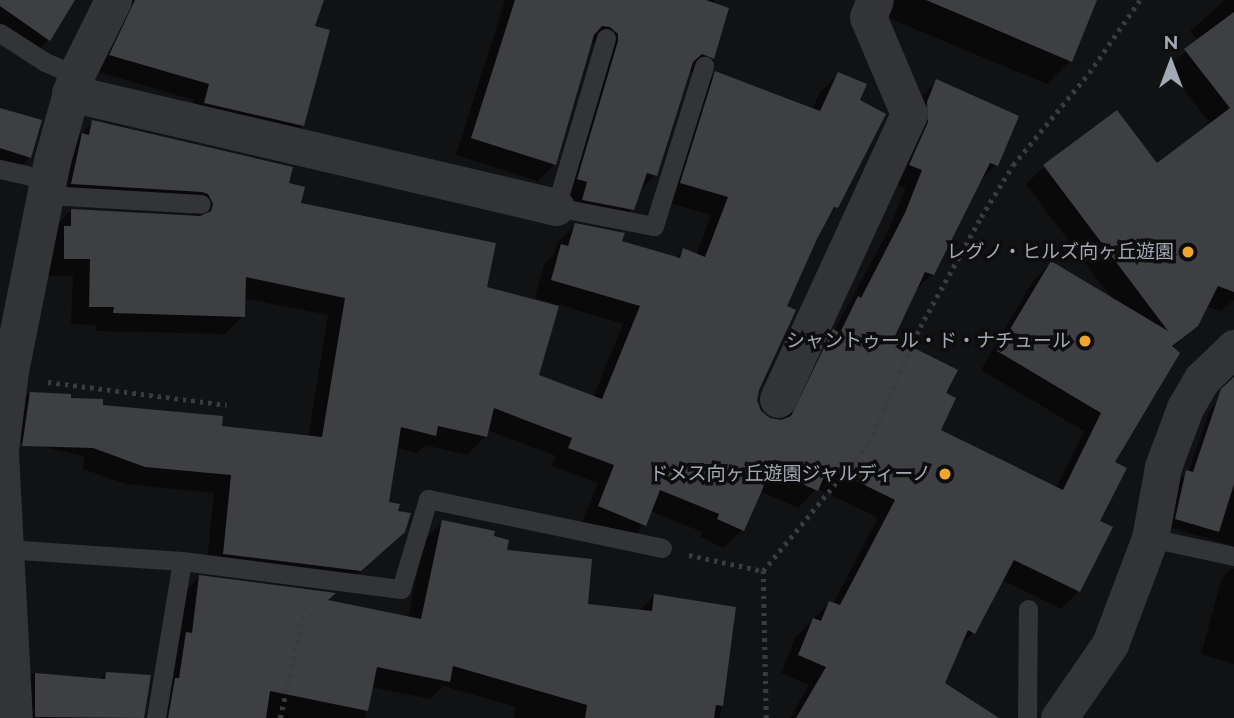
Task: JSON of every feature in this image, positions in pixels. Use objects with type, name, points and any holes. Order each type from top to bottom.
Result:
[{"type":"street","points":[[14,718],[4,617],[6,549],[0,451],[6,371],[73,84],[113,0]]},
{"type":"street","points":[[778,400],[909,114],[868,17],[875,0]]},
{"type":"street","points":[[73,84],[556,207]]},
{"type":"street","points":[[1059,718],[1110,644],[1150,538],[1163,467],[1185,408],[1202,379],[1234,348]]},
{"type":"lane","points":[[0,33],[73,84]]},
{"type":"lane","points":[[606,38],[556,207],[654,226],[704,66]]},
{"type":"lane","points":[[0,169],[48,188],[201,204]]},
{"type":"lane","points":[[6,549],[182,561],[401,589],[429,499],[662,548]]},
{"type":"lane","points":[[1150,538],[1234,556]]},
{"type":"lane","points":[[156,718],[182,561]]},
{"type":"lane","points":[[1027,718],[1028,609]]},
{"type":"path","points":[[766,718],[763,570],[869,443],[920,327],[981,217],[1013,165],[1089,73],[1140,0]]},
{"type":"path","points":[[6,371],[227,405]]},
{"type":"path","points":[[662,548],[763,570]]},
{"type":"path","points":[[280,718],[311,578]]},
{"type":"building","points":[[0,0],[75,0],[50,41],[0,6]]},
{"type":"building","points":[[135,0],[324,0],[315,26],[330,30],[304,126],[204,103],[209,84],[109,55]]},
{"type":"building","points":[[515,0],[706,0],[729,8],[714,59],[702,54],[693,62],[657,176],[647,173],[634,210],[582,200],[587,182],[577,179],[618,41],[618,34],[610,27],[602,26],[594,35],[556,165],[471,138]]},
{"type":"building","points":[[926,0],[1097,0],[1072,62]]},
{"type":"building","points":[[1234,12],[1234,292],[1218,286],[1198,326],[1172,346],[1180,353],[1115,462],[1127,468],[1100,521],[1113,527],[1080,592],[1014,560],[975,634],[968,630],[945,683],[999,718],[796,718],[826,667],[798,655],[813,618],[821,621],[829,601],[840,605],[895,500],[828,467],[818,491],[771,470],[744,531],[717,519],[719,514],[660,490],[646,526],[598,506],[614,465],[568,448],[572,438],[494,408],[487,437],[438,426],[436,436],[401,427],[389,502],[400,504],[398,511],[411,513],[405,532],[361,571],[223,554],[231,475],[145,467],[93,448],[22,446],[30,392],[103,399],[103,405],[223,416],[222,426],[322,437],[345,298],[246,277],[245,317],[113,313],[114,307],[89,307],[90,259],[64,259],[64,226],[71,226],[71,209],[200,216],[211,211],[213,204],[208,194],[202,192],[71,184],[82,133],[89,135],[92,120],[293,167],[289,183],[305,187],[301,203],[496,243],[487,287],[559,306],[539,375],[602,399],[640,306],[551,280],[561,244],[568,246],[575,223],[625,233],[622,241],[680,258],[683,248],[705,257],[728,197],[680,183],[715,71],[820,111],[838,72],[867,84],[860,100],[886,114],[838,208],[834,207],[817,239],[787,306],[796,310],[759,390],[757,400],[761,411],[770,418],[781,420],[791,416],[833,329],[840,333],[858,296],[861,298],[905,213],[922,170],[909,165],[928,122],[927,102],[936,79],[1019,116],[998,166],[990,163],[934,275],[925,272],[894,338],[958,370],[946,393],[956,398],[941,430],[1063,490],[1101,413],[997,351],[1051,261],[1168,331],[1043,165],[1117,110],[1157,163],[1230,108],[1184,49]]},
{"type":"building","points":[[0,108],[42,120],[31,158],[0,148]]},
{"type":"building","points":[[1234,377],[1234,484],[1219,532],[1175,519],[1186,470],[1193,472],[1221,389]]},
{"type":"building","points":[[442,520],[495,531],[494,536],[509,540],[507,550],[592,559],[588,604],[652,611],[654,594],[736,607],[723,706],[716,705],[714,718],[585,718],[587,705],[453,666],[450,682],[377,667],[368,711],[270,691],[266,718],[168,718],[175,678],[179,678],[186,632],[192,633],[199,575],[336,593],[328,600],[421,619]]},
{"type":"building","points":[[106,672],[151,675],[144,718],[35,717],[35,673],[105,679]]},
{"type":"place","name":"レグノ・ヒルズ向ヶ丘遊園","points":[[1188,252]]},
{"type":"place","name":"シャントゥール・ド・ナチュール","points":[[1085,341]]},
{"type":"place","name":"ドメス向ヶ丘遊園ジャルディーノ","points":[[945,474]]}]
